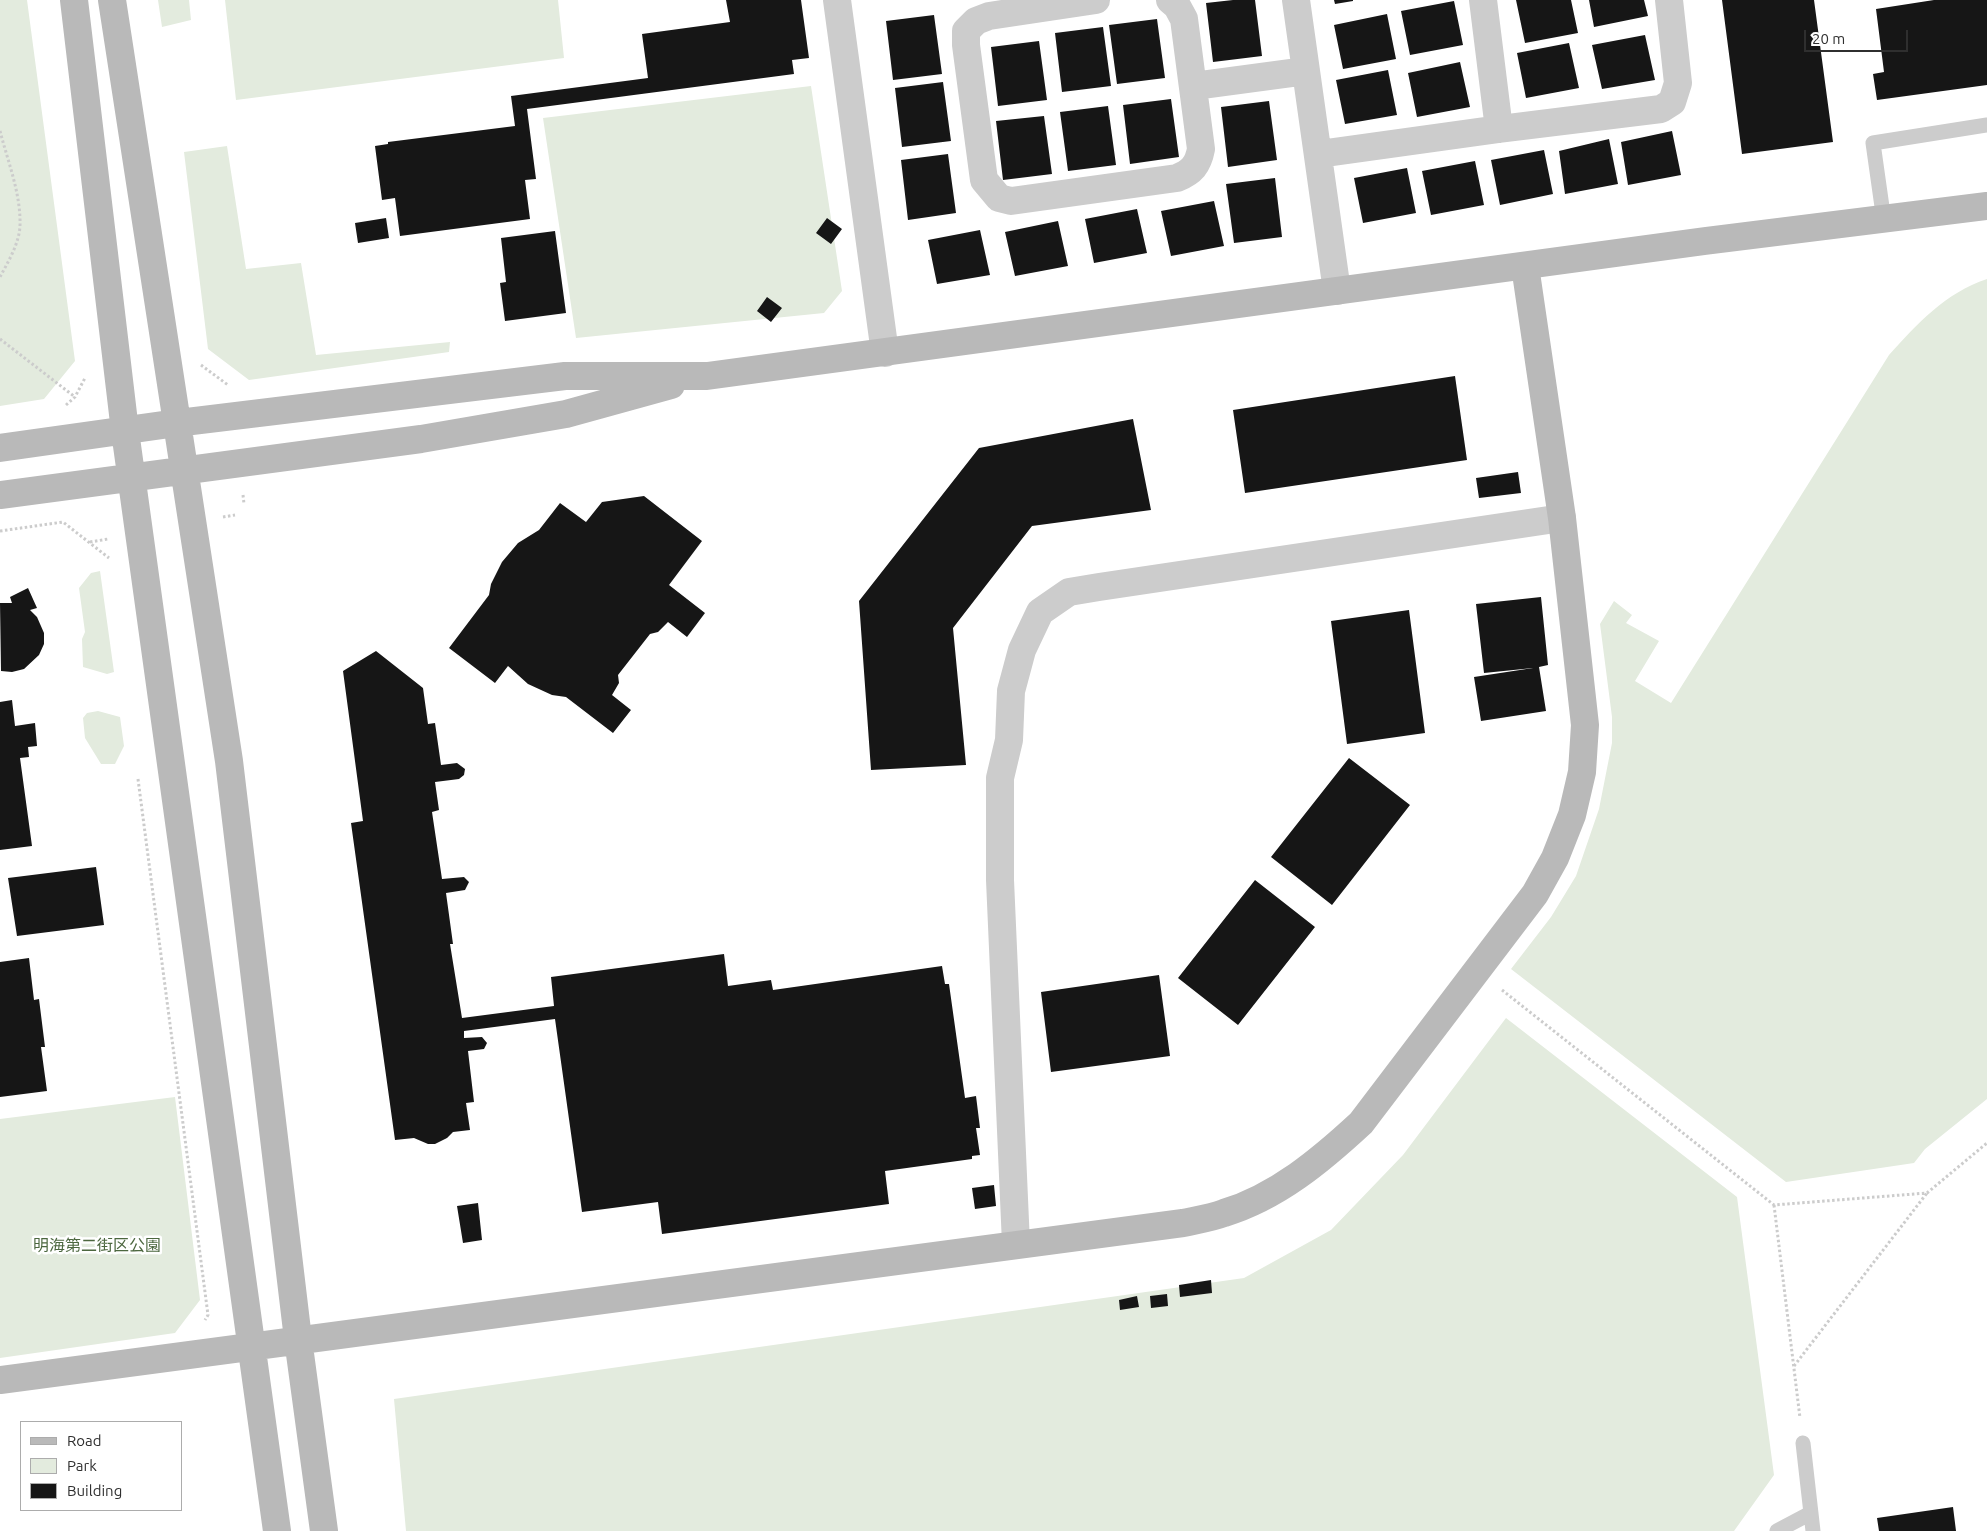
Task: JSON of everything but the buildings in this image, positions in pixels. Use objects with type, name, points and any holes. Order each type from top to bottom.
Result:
[{"type":"street","points":[[74,0],[125,431],[277,1531]]},
{"type":"street","points":[[112,0],[229,760],[298,1339],[324,1531]]},
{"type":"street","points":[[838,0],[885,354]]},
{"type":"street","points":[[1096,0],[989,16],[976,21],[966,31],[966,44],[984,180],[999,198],[1011,201],[1177,178],[1189,174],[1198,161],[1201,149],[1184,20],[1177,6],[1170,0]]},
{"type":"street","points":[[1296,0],[1319,154],[1336,292]]},
{"type":"street","points":[[1483,0],[1500,129]]},
{"type":"street","points":[[1319,154],[1661,109],[1672,102],[1678,83],[1669,0]]},
{"type":"street","points":[[1194,86],[1306,71]]},
{"type":"street","points":[[0,448],[177,423],[565,376],[707,376],[885,354],[1525,266],[1987,206]]},
{"type":"street","points":[[0,1380],[1183,1223],[1225,1213],[1279,1187],[1332,1150],[1361,1123],[1535,894],[1555,858],[1572,815],[1582,772],[1585,725],[1562,518],[1525,266]]},
{"type":"street","points":[[0,495],[421,439],[566,414],[707,376]]},
{"type":"street","points":[[1016,1244],[1000,880],[1000,778],[1008,740],[1012,691],[1022,650],[1040,612],[1069,592],[1091,588],[1562,518]]},
{"type":"lane","points":[[1884,220],[1872,143],[1987,125]]},
{"type":"lane","points":[[1803,1443],[1813,1531]]},
{"type":"lane","points":[[1777,1531],[1811,1513]]},
{"type":"path","points":[[0,131],[16,191],[20,227],[12,255],[0,277]]},
{"type":"path","points":[[0,339],[75,397]]},
{"type":"path","points":[[64,406],[75,397],[86,372]]},
{"type":"path","points":[[0,531],[63,522],[110,558],[111,568]]},
{"type":"path","points":[[138,774],[208,1316],[202,1327],[208,1352]]},
{"type":"path","points":[[1478,970],[1774,1205],[1927,1192]]},
{"type":"path","points":[[1794,1366],[1927,1192],[1987,1143]]},
{"type":"path","points":[[1774,1205],[1803,1443]]},
{"type":"green space","points":[[0,0],[27,0],[75,361],[44,399],[0,406]]},
{"type":"green space","points":[[158,0],[189,0],[191,20],[162,27]]},
{"type":"green space","points":[[225,0],[558,0],[564,58],[236,100]]},
{"type":"green space","points":[[811,86],[842,291],[824,313],[576,338],[543,118]]},
{"type":"green space","points":[[227,146],[246,269],[301,263],[316,355],[450,342],[449,352],[249,380],[208,349],[184,152]]},
{"type":"green space","points":[[1987,279],[1987,1099],[1925,1149],[1914,1163],[1786,1182],[1511,969],[1551,917],[1576,876],[1599,809],[1612,743],[1612,717],[1600,624],[1614,601],[1632,615],[1626,623],[1659,641],[1635,681],[1671,703],[1889,355],[1921,321],[1945,301],[1958,292]]},
{"type":"green space","points":[[100,571],[114,672],[107,674],[83,667],[82,639],[85,632],[79,588],[91,573]]},
{"type":"green space","points":[[98,711],[120,717],[124,746],[115,764],[101,764],[85,738],[83,718],[87,713]]},
{"type":"green space","points":[[1506,1018],[1737,1197],[1774,1475],[1734,1531],[406,1531],[394,1399],[1244,1278],[1331,1230],[1403,1155]]},
{"type":"green space","name":"明海第二街区公園","points":[[175,1097],[200,1300],[175,1333],[0,1358],[0,1119]]}]
